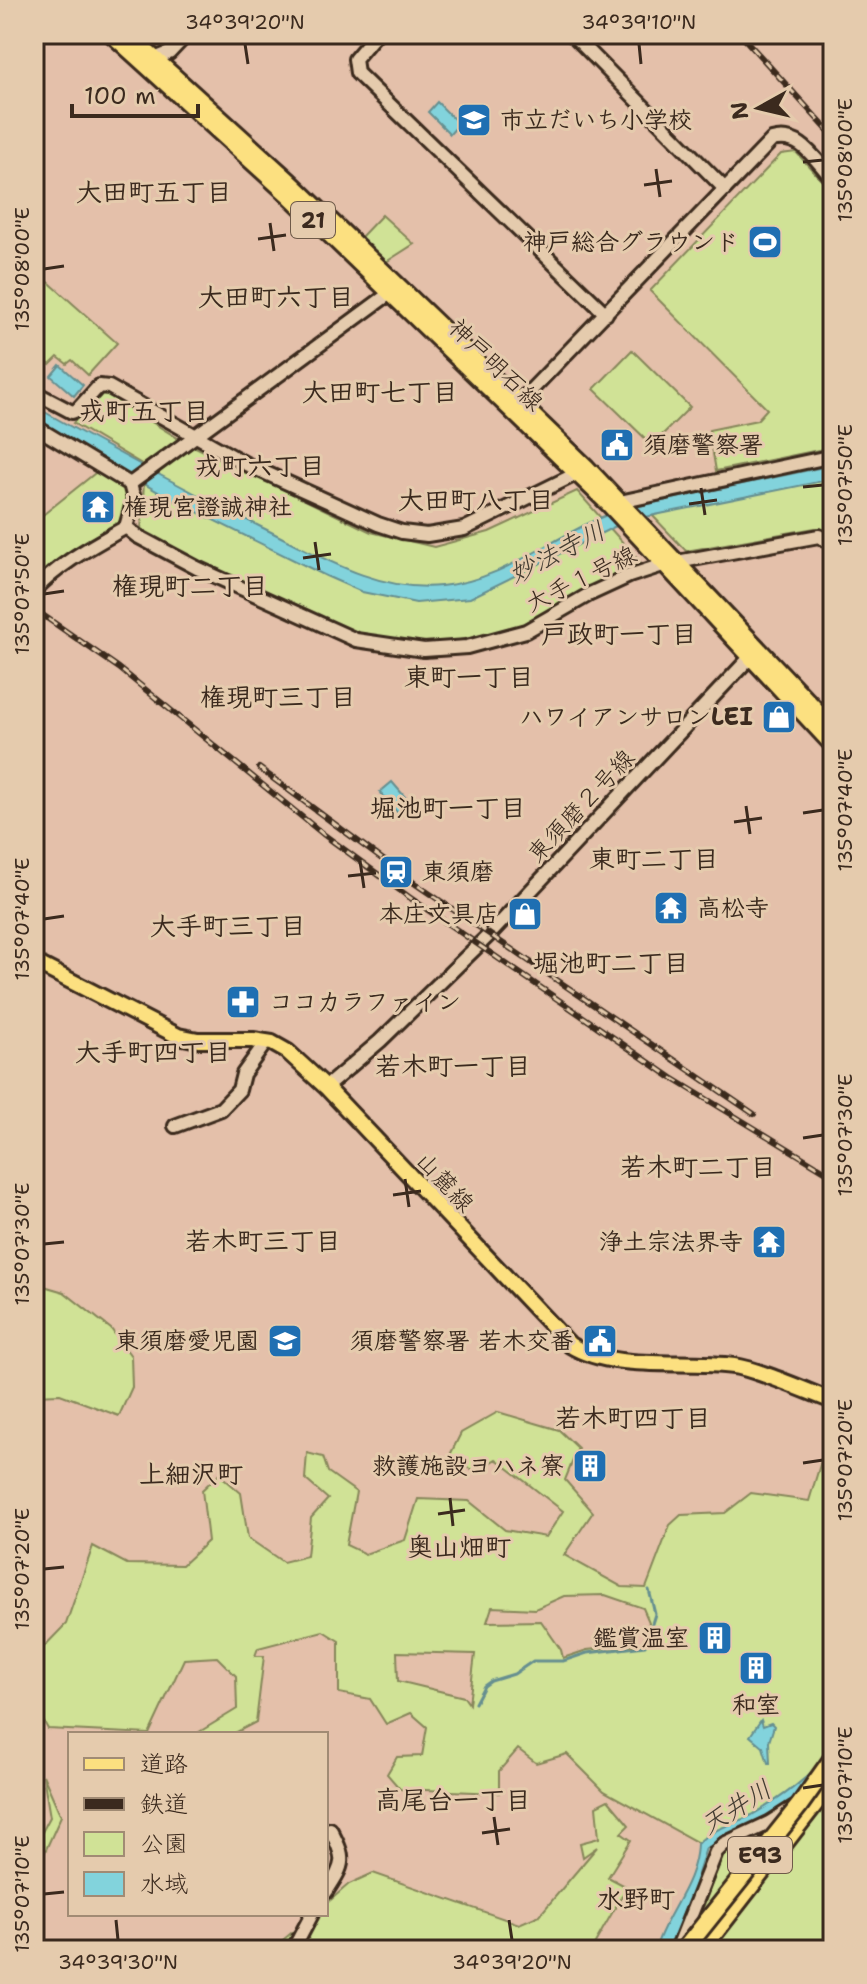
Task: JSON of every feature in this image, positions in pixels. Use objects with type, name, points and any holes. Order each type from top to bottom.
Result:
[{"type":"highway","name":"E93","points":[[684,1950],[799,1806],[833,1758]]},
{"type":"highway","name":"E93","points":[[701,1950],[833,1780]]},
{"type":"main road","name":"神戸明石線","points":[[111,34],[149,61]]},
{"type":"main road","name":"神戸明石線","points":[[128,34],[149,61],[287,194],[395,290],[619,507],[755,652],[833,727]]},
{"type":"main road","name":"神戸明石線","points":[[516,406],[576,474],[619,507]]},
{"type":"main road","name":"神戸明石線","points":[[755,652],[833,746]]},
{"type":"main road","name":"山麓線","points":[[34,962],[178,1036],[198,1040],[266,1042],[288,1052],[326,1087],[570,1345],[582,1353],[615,1360],[736,1367],[833,1401]]},
{"type":"street","points":[[149,61],[169,53],[187,34]]},
{"type":"street","points":[[376,34],[355,59],[357,73],[606,314]]},
{"type":"street","points":[[572,34],[724,188]]},
{"type":"street","points":[[516,406],[772,140],[784,137],[796,139],[833,179]]},
{"type":"street","points":[[130,484],[395,290]]},
{"type":"street","points":[[34,392],[72,412],[99,386],[109,387],[267,475],[346,511],[414,535],[446,534],[464,529],[576,474]]},
{"type":"street","points":[[34,426],[130,484],[134,499],[126,527],[70,559],[35,590]]},
{"type":"street","points":[[619,507],[833,456]]},
{"type":"street","name":"大手１号線","points":[[126,527],[197,568],[356,640],[424,650],[467,647],[526,631],[590,594],[629,576],[672,563],[819,536],[833,544]]},
{"type":"street","name":"東須磨２号線","points":[[326,1087],[380,1041],[470,955],[755,652]]},
{"type":"street","points":[[175,1126],[221,1109],[239,1090],[243,1074],[266,1042]]},
{"type":"street","points":[[677,1950],[716,1852],[724,1844],[769,1823],[818,1790],[833,1769]]},
{"type":"street","points":[[328,1889],[342,1863],[338,1844],[330,1829]]},
{"type":"street","points":[[293,1950],[311,1916]]},
{"type":"green space","name":"神戸総合グラウンド","points":[[796,152],[833,193],[833,447],[716,471],[709,430],[757,420],[767,409],[650,291],[781,154]]},
{"type":"green space","points":[[382,215],[414,244],[386,262],[360,238]]},
{"type":"green space","points":[[34,269],[117,343],[88,375],[72,360],[67,364],[58,357],[50,365],[34,350]]},
{"type":"green space","points":[[632,350],[690,407],[652,445],[594,389]]},
{"type":"green space","points":[[103,392],[181,440],[371,532],[434,547],[489,532],[577,491],[641,563],[511,630],[434,645],[363,639],[302,613],[141,531],[145,466],[73,423]]},
{"type":"green space","points":[[99,470],[126,487],[129,505],[126,527],[34,582],[34,522]]},
{"type":"green space","points":[[833,478],[833,531],[815,528],[686,551],[652,515]]},
{"type":"green space","points":[[34,1281],[64,1292],[111,1329],[131,1356],[132,1387],[119,1416],[60,1394],[34,1395]]},
{"type":"green space","points":[[498,1412],[559,1430],[578,1448],[565,1480],[593,1512],[564,1555],[622,1587],[646,1588],[670,1525],[681,1515],[725,1513],[751,1493],[809,1501],[833,1422],[833,1747],[794,1797],[714,1840],[709,1849],[604,1791],[567,1754],[536,1763],[518,1749],[499,1771],[499,1793],[400,1789],[387,1774],[397,1757],[422,1756],[427,1727],[411,1713],[386,1724],[370,1699],[339,1693],[339,1641],[323,1631],[258,1648],[255,1656],[264,1656],[256,1722],[237,1732],[199,1732],[237,1709],[236,1676],[217,1657],[184,1659],[150,1732],[48,1729],[34,1705],[34,1657],[66,1624],[93,1546],[127,1564],[182,1565],[208,1541],[202,1490],[219,1474],[241,1493],[248,1538],[283,1562],[307,1556],[311,1518],[328,1499],[305,1479],[307,1453],[323,1457],[328,1472],[356,1492],[346,1545],[365,1554],[405,1540],[418,1499],[469,1501],[505,1530],[546,1537],[563,1511],[496,1459],[476,1471],[448,1459],[461,1433]],"holes":[[[605,1595],[643,1608],[649,1622],[643,1644],[587,1650],[563,1658],[541,1621],[487,1622],[492,1607],[535,1609],[564,1596]],[[397,1652],[475,1654],[469,1704],[464,1697],[398,1681]]]},
{"type":"green space","points":[[43,1775],[61,1816],[34,1876],[34,1847],[50,1817]]},
{"type":"green space","points":[[833,1788],[833,1950],[687,1950],[724,1852],[749,1844],[814,1813]]},
{"type":"green space","points":[[608,1800],[629,1825],[621,1833],[631,1840],[608,1877],[627,1887],[591,1950],[271,1950],[312,1916],[328,1916],[328,1902],[349,1884],[373,1873],[519,1924],[540,1915],[597,1847],[583,1857],[580,1843],[599,1838],[596,1806]]},
{"type":"water","points":[[437,102],[459,124],[450,134],[428,112]]},
{"type":"water","points":[[60,365],[83,385],[74,396],[51,376]]},
{"type":"water","name":"妙法寺川","points":[[34,406],[324,559],[370,577],[417,587],[463,583],[484,576],[582,526],[634,507],[833,465],[833,479],[650,516],[614,527],[470,598],[416,603],[362,592],[167,497],[34,420]]},
{"type":"water","points":[[392,782],[412,805],[400,816],[380,792]]},
{"type":"water","points":[[761,1720],[763,1726],[771,1723],[774,1726],[769,1742],[770,1763],[763,1747],[750,1736]]},
{"type":"water","points":[[833,1748],[833,1763],[827,1772],[792,1802],[767,1819],[706,1848],[692,1893],[668,1949],[655,1950],[686,1886],[697,1844],[709,1834],[752,1815],[785,1794]]},
{"type":"waterway","points":[[475,1703],[484,1686],[514,1674],[533,1661],[563,1661],[587,1653],[645,1646],[655,1614],[649,1590]]},
{"type":"railway","points":[[740,34],[833,136]]},
{"type":"railway","points":[[34,609],[119,668],[323,834],[409,897],[672,1078],[833,1176]]},
{"type":"railway","points":[[259,768],[417,885],[754,1114]]},
{"type":"place","name":"市立だいち小学校","points":[[474,120]]},
{"type":"place","name":"神戸総合グラウンド","points":[[765,242]]},
{"type":"place","name":"須磨警察署","points":[[617,445]]},
{"type":"place","name":"権現宮證誠神社","points":[[98,507]]},
{"type":"place","name":"ハワイアンサロンLEI","points":[[779,717]]},
{"type":"place","name":"東須磨","points":[[396,872]]},
{"type":"place","name":"高松寺","points":[[671,908]]},
{"type":"place","name":"本庄文具店","points":[[525,914]]},
{"type":"place","name":"ココカラファイン","points":[[243,1002]]},
{"type":"place","name":"浄土宗法界寺","points":[[769,1242]]},
{"type":"place","name":"東須磨愛児園","points":[[285,1341]]},
{"type":"place","name":"須磨警察署 若木交番","points":[[600,1341]]},
{"type":"place","name":"救護施設ヨハネ寮","points":[[590,1466]]},
{"type":"place","name":"鑑賞温室","points":[[715,1638]]},
{"type":"place","name":"和室","points":[[756,1668]]},
{"type":"district","name":"大田町五丁目","points":[[154,192]]},
{"type":"district","name":"大田町六丁目","points":[[276,297]]},
{"type":"district","name":"大田町七丁目","points":[[380,392]]},
{"type":"district","name":"戎町五丁目","points":[[144,411]]},
{"type":"district","name":"戎町六丁目","points":[[260,466]]},
{"type":"district","name":"大田町八丁目","points":[[476,500]]},
{"type":"district","name":"権現町二丁目","points":[[190,586]]},
{"type":"district","name":"戸政町一丁目","points":[[619,634]]},
{"type":"district","name":"東町一丁目","points":[[469,677]]},
{"type":"district","name":"権現町三丁目","points":[[278,697]]},
{"type":"district","name":"堀池町一丁目","points":[[448,808]]},
{"type":"district","name":"東町二丁目","points":[[654,859]]},
{"type":"district","name":"大手町三丁目","points":[[228,926]]},
{"type":"district","name":"堀池町二丁目","points":[[611,963]]},
{"type":"district","name":"大手町四丁目","points":[[153,1052]]},
{"type":"district","name":"若木町一丁目","points":[[453,1066]]},
{"type":"district","name":"若木町二丁目","points":[[698,1167]]},
{"type":"district","name":"若木町三丁目","points":[[263,1241]]},
{"type":"district","name":"若木町四丁目","points":[[633,1418]]},
{"type":"district","name":"上細沢町","points":[[191,1474]]},
{"type":"district","name":"奥山畑町","points":[[459,1547]]},
{"type":"district","name":"高尾台一丁目","points":[[453,1800]]},
{"type":"district","name":"水野町","points":[[636,1899]]},
{"type":"water label","name":"天井川","points":[[736,1807]]}]
